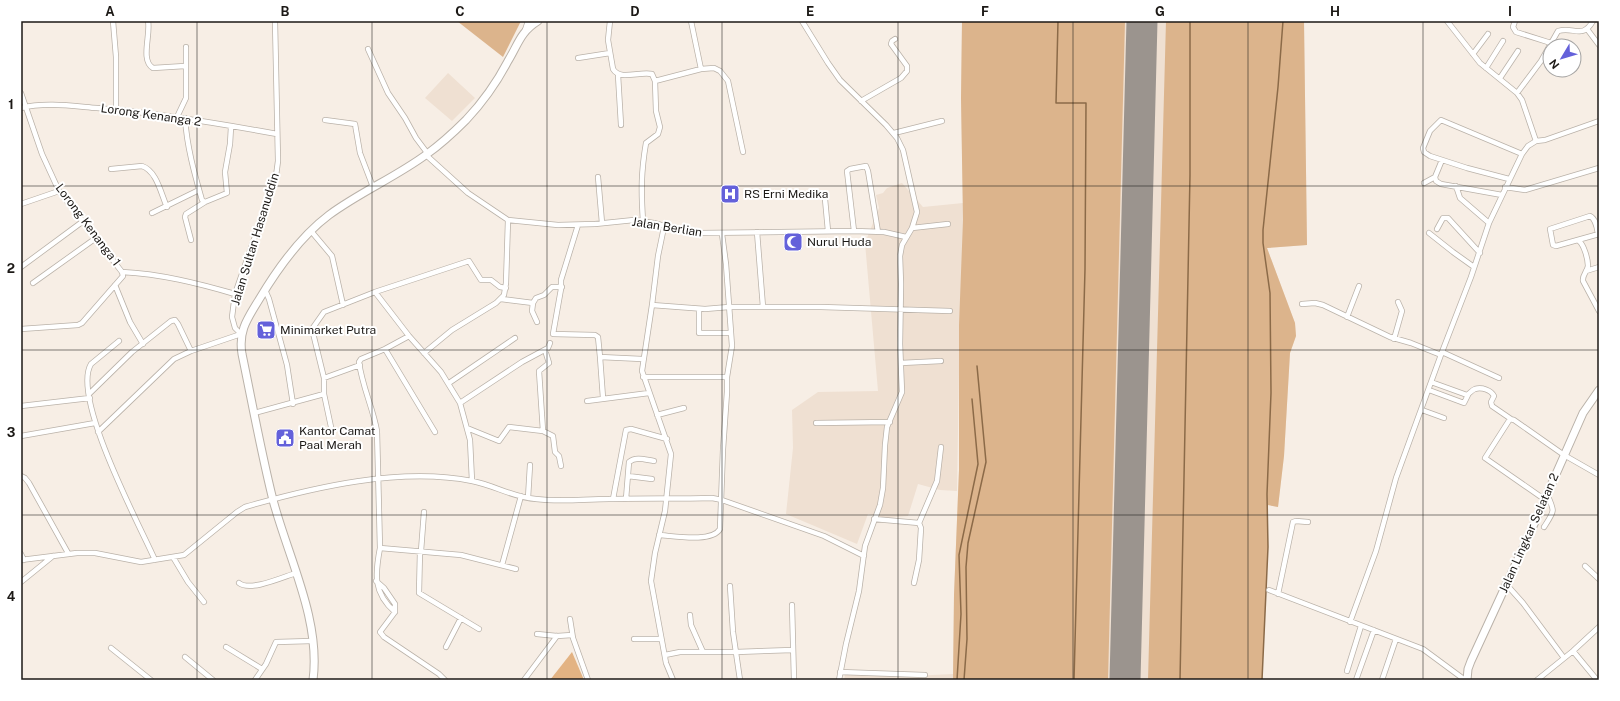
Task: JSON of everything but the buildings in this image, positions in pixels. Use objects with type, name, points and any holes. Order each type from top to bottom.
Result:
[{"type":"highway","points":[[313,680],[314,672],[312,641],[307,606],[273,500],[242,354],[241,334],[245,324],[265,290],[288,258],[311,231],[338,209],[427,155],[446,140],[473,112],[508,61],[524,32],[538,21]]},
{"type":"highway","name":"Jalan Lingkar Selatan 2","points":[[1466,680],[1468,669],[1583,413],[1599,390]]},
{"type":"street","points":[[113,21],[116,57],[116,110]]},
{"type":"street","points":[[148,21],[149,33],[147,49],[148,61],[151,66],[153,68],[185,66]]},
{"type":"street","name":"Jalan Sultan Hasanuddin","points":[[241,334],[236,328],[232,318],[235,294],[276,176],[278,161],[275,21]]},
{"type":"street","points":[[524,32],[528,21]]},
{"type":"street","points":[[610,21],[608,40],[613,69],[618,75],[621,125]]},
{"type":"street","points":[[691,21],[701,69]]},
{"type":"street","points":[[802,21],[836,74],[894,133],[903,150],[917,212],[912,228],[902,245],[900,256],[900,344],[902,392],[890,422],[885,445],[883,488],[880,505],[865,546],[856,607],[839,680]]},
{"type":"street","points":[[1447,21],[1486,68],[1517,93],[1522,100],[1536,141]]},
{"type":"street","points":[[1515,21],[1513,27],[1516,32],[1542,40]]},
{"type":"street","points":[[1554,38],[1561,30],[1581,32],[1587,29],[1593,21]]},
{"type":"street","points":[[1587,29],[1599,45]]},
{"type":"street","points":[[1473,54],[1488,34]]},
{"type":"street","points":[[861,101],[901,78],[907,71],[907,66],[891,44],[895,39]]},
{"type":"street","points":[[1486,68],[1503,41]]},
{"type":"street","points":[[177,117],[186,98],[186,47]]},
{"type":"street","name":"Jalan Berlian","points":[[368,50],[388,93],[427,155],[468,193],[508,220],[558,225],[578,225],[634,220],[685,232],[722,234],[757,232],[854,231],[893,233],[906,237]]},
{"type":"street","points":[[1500,78],[1518,51]]},
{"type":"street","points":[[578,58],[610,53]]},
{"type":"street","points":[[1517,93],[1542,59]]},
{"type":"street","points":[[655,81],[701,69],[714,68],[724,75],[728,81],[743,152]]},
{"type":"street","points":[[618,75],[648,73],[652,74],[655,81],[656,111],[660,127],[658,134],[646,143],[641,187],[643,221]]},
{"type":"street","name":"Lorong Kenanga 1","points":[[21,93],[23,107],[59,191],[122,272],[149,273],[188,281],[235,294]]},
{"type":"street","name":"Lorong Kenanga 2","points":[[23,107],[34,105],[72,106],[116,110],[185,118],[277,134]]},
{"type":"street","points":[[185,118],[188,150],[202,200],[205,202]]},
{"type":"street","points":[[325,120],[355,124],[360,153],[373,187]]},
{"type":"street","points":[[1509,179],[1428,155],[1423,148],[1430,131],[1441,120],[1522,154]]},
{"type":"street","points":[[894,133],[942,121]]},
{"type":"street","points":[[1350,622],[1376,551],[1396,478],[1480,253],[1489,223],[1505,187],[1522,154],[1528,146],[1536,141],[1545,140],[1599,121]]},
{"type":"street","points":[[191,240],[185,217],[186,214],[205,202],[227,194],[225,172],[230,144],[231,127]]},
{"type":"street","points":[[1424,183],[1435,177],[1442,160]]},
{"type":"street","points":[[111,169],[142,166],[146,167],[154,176],[166,207]]},
{"type":"street","points":[[854,231],[847,171],[850,168],[866,166],[868,170],[878,232]]},
{"type":"street","points":[[1505,187],[1524,190],[1599,168]]},
{"type":"street","points":[[598,177],[602,223]]},
{"type":"street","points":[[1435,177],[1438,183],[1502,195]]},
{"type":"street","points":[[1456,186],[1460,198],[1489,223]]},
{"type":"street","points":[[152,214],[199,190]]},
{"type":"street","points":[[21,204],[59,191]]},
{"type":"street","points":[[824,199],[828,231]]},
{"type":"street","points":[[1590,216],[1593,218],[1599,234],[1579,241],[1555,246],[1550,229],[1590,216]]},
{"type":"street","points":[[1437,229],[1444,218],[1448,218],[1480,253]]},
{"type":"street","points":[[424,353],[452,330],[501,299],[506,288],[508,220]]},
{"type":"street","points":[[21,267],[82,222]]},
{"type":"street","points":[[912,228],[948,224]]},
{"type":"street","points":[[578,225],[562,280],[553,334],[597,335],[603,398]]},
{"type":"street","points":[[664,226],[642,359],[642,371],[667,439],[672,459],[665,511],[651,581],[666,662],[673,680]]},
{"type":"street","points":[[311,231],[332,256],[343,305]]},
{"type":"street","points":[[757,232],[762,307]]},
{"type":"street","points":[[1429,233],[1474,267]]},
{"type":"street","points":[[659,535],[698,538],[716,534],[720,529],[723,448],[728,392],[727,377],[732,346],[726,264],[722,234]]},
{"type":"street","points":[[33,283],[96,238]]},
{"type":"street","points":[[1579,241],[1582,244],[1588,264],[1583,276],[1583,281],[1597,303],[1599,311]]},
{"type":"street","points":[[331,427],[324,394],[324,378],[312,329],[324,312],[375,292],[469,262],[472,263],[480,280],[492,280],[500,287],[506,288]]},
{"type":"street","points":[[1586,271],[1599,267]]},
{"type":"street","points":[[21,328],[82,324],[123,276],[122,272]]},
{"type":"street","points":[[115,286],[130,322],[143,344]]},
{"type":"street","points":[[1347,317],[1358,286]]},
{"type":"street","points":[[538,322],[532,311],[533,303],[536,298],[544,295],[552,287],[562,287]]},
{"type":"street","points":[[265,290],[269,299],[287,365],[293,404]]},
{"type":"street","points":[[375,292],[409,336],[436,366],[449,383],[460,403],[470,440],[472,481]]},
{"type":"street","points":[[501,299],[533,303]]},
{"type":"street","points":[[1394,339],[1402,314],[1402,309],[1398,302]]},
{"type":"street","points":[[1302,304],[1315,303],[1323,305],[1367,328],[1394,339],[1442,353],[1499,378]]},
{"type":"street","points":[[652,305],[699,309],[762,307],[950,311]]},
{"type":"street","points":[[699,309],[698,333],[731,333]]},
{"type":"street","points":[[21,406],[89,396],[112,371],[171,321],[176,320],[180,326],[191,351]]},
{"type":"street","points":[[98,432],[174,360],[191,351],[241,334]]},
{"type":"street","points":[[395,612],[380,594],[376,581],[380,548],[377,431],[360,365],[361,359],[385,349],[409,336]]},
{"type":"street","points":[[449,383],[515,338]]},
{"type":"street","points":[[119,341],[88,368],[89,396],[98,432],[109,461],[155,560]]},
{"type":"street","points":[[460,403],[522,362],[545,350],[549,347],[550,343]]},
{"type":"street","points":[[385,349],[435,432]]},
{"type":"street","points":[[542,431],[539,371],[549,363],[545,350]]},
{"type":"street","points":[[600,357],[642,359]]},
{"type":"street","points":[[901,363],[941,361]]},
{"type":"street","points":[[324,378],[360,365]]},
{"type":"street","points":[[643,377],[727,377]]},
{"type":"street","points":[[1431,382],[1468,395]]},
{"type":"street","points":[[1429,390],[1464,403],[1468,395],[1473,390],[1482,388],[1491,392],[1494,396],[1491,402],[1492,406],[1564,455],[1599,475]]},
{"type":"street","points":[[587,400],[649,393]]},
{"type":"street","points":[[254,413],[293,404],[324,394]]},
{"type":"street","points":[[657,415],[684,408]]},
{"type":"street","points":[[1422,410],[1444,418]]},
{"type":"street","points":[[1512,419],[1509,420],[1485,458],[1545,497],[1553,508],[1553,512],[1544,527]]},
{"type":"street","points":[[21,436],[95,422]]},
{"type":"street","points":[[816,423],[890,422]]},
{"type":"street","points":[[467,428],[499,441],[507,428],[510,427],[542,431],[553,436],[555,452],[559,456],[561,466]]},
{"type":"street","points":[[613,499],[626,430],[631,429],[667,439]]},
{"type":"street","points":[[914,583],[919,560],[920,523],[937,481],[941,447]]},
{"type":"street","points":[[626,499],[628,464],[631,460],[639,459],[654,461]]},
{"type":"street","points":[[528,498],[530,465]]},
{"type":"street","points":[[21,476],[29,483],[68,553]]},
{"type":"street","points":[[628,476],[652,479]]},
{"type":"street","points":[[21,554],[22,560],[68,553],[95,553],[142,562],[184,555],[241,510],[311,490],[378,478],[427,477],[472,481],[528,498],[558,501],[712,498],[722,500],[824,536],[864,556]]},
{"type":"street","points":[[502,565],[521,496]]},
{"type":"street","points":[[424,512],[420,551],[419,593],[479,629]]},
{"type":"street","points":[[874,520],[920,523]]},
{"type":"street","points":[[1278,594],[1294,522],[1308,522]]},
{"type":"street","points":[[380,548],[461,555],[516,569]]},
{"type":"street","points":[[21,582],[54,555]]},
{"type":"street","points":[[173,557],[188,582],[204,602]]},
{"type":"street","points":[[1585,566],[1599,579]]},
{"type":"street","points":[[239,583],[243,586],[249,586],[269,582],[296,573]]},
{"type":"street","points":[[376,581],[384,588],[396,607],[395,612],[381,630],[381,635],[445,680]]},
{"type":"street","points":[[1506,584],[1523,602],[1564,658]]},
{"type":"street","points":[[730,586],[733,632],[740,680]]},
{"type":"street","points":[[1269,590],[1423,649],[1466,680]]},
{"type":"street","points":[[792,605],[794,680]]},
{"type":"street","points":[[690,615],[691,626],[704,652]]},
{"type":"street","points":[[446,647],[461,618]]},
{"type":"street","points":[[570,619],[572,635],[588,680]]},
{"type":"street","points":[[1347,671],[1361,626]]},
{"type":"street","points":[[1536,680],[1573,651],[1599,627]]},
{"type":"street","points":[[1356,680],[1374,630]]},
{"type":"street","points":[[537,634],[557,636],[572,635]]},
{"type":"street","points":[[524,680],[557,636]]},
{"type":"street","points":[[634,639],[661,639]]},
{"type":"street","points":[[1382,680],[1396,639]]},
{"type":"street","points":[[255,680],[276,642],[312,641]]},
{"type":"street","points":[[226,647],[262,669]]},
{"type":"street","points":[[111,648],[151,680]]},
{"type":"street","points":[[665,655],[680,652],[793,650]]},
{"type":"street","points":[[1573,651],[1597,680]]},
{"type":"street","points":[[184,656],[213,680]]},
{"type":"street","points":[[840,672],[925,675]]},
{"type":"shaded area","points":[[457,21],[521,21],[503,57]]},
{"type":"shaded area","points":[[962,21],[1304,21],[1307,245],[1267,248],[1295,323],[1296,336],[1290,353],[1284,456],[1278,507],[1268,505],[1268,547],[1262,680],[844,680],[845,674],[912,676],[953,674],[954,595],[959,470],[959,371],[957,491],[940,490],[918,484],[908,516],[885,518],[868,514],[857,544],[786,514],[793,448],[792,410],[818,392],[878,391],[865,243],[879,208],[876,195],[883,193],[887,188],[902,183],[923,207],[963,203],[961,98]]},
{"type":"shaded area","points":[[962,21],[1125,21],[1108,680],[953,680],[954,595],[959,470],[959,325],[963,220],[961,98]]},
{"type":"shaded area","points":[[1166,21],[1304,21],[1307,245],[1267,248],[1295,323],[1296,336],[1290,353],[1284,456],[1278,507],[1268,505],[1268,547],[1262,680],[1148,680]]},
{"type":"shaded area","points":[[448,73],[475,98],[452,121],[425,98]]},
{"type":"shaded area","points":[[572,652],[584,680],[550,680]]},
{"type":"waterway","points":[[1058,21],[1056,103],[1086,103],[1085,269],[1074,680]]},
{"type":"waterway","points":[[1180,680],[1190,175],[1190,21]]},
{"type":"waterway","points":[[1262,680],[1268,547],[1267,494],[1271,393],[1270,293],[1263,243],[1263,230],[1278,87],[1283,21]]},
{"type":"waterway","points":[[964,680],[967,639],[966,567],[968,543],[986,462],[977,366]]},
{"type":"waterway","points":[[957,680],[961,614],[959,555],[978,464],[972,399]]},
{"type":"runway","points":[[1125,680],[1142,21]]},
{"type":"place","name":"RS Erni Medika","points":[[730,194]]},
{"type":"place","name":"Nurul Huda","points":[[793,242]]},
{"type":"place","name":"Minimarket Putra","points":[[266,330]]},
{"type":"place","name":"Kantor Camat Paal Merah","points":[[285,438]]}]
